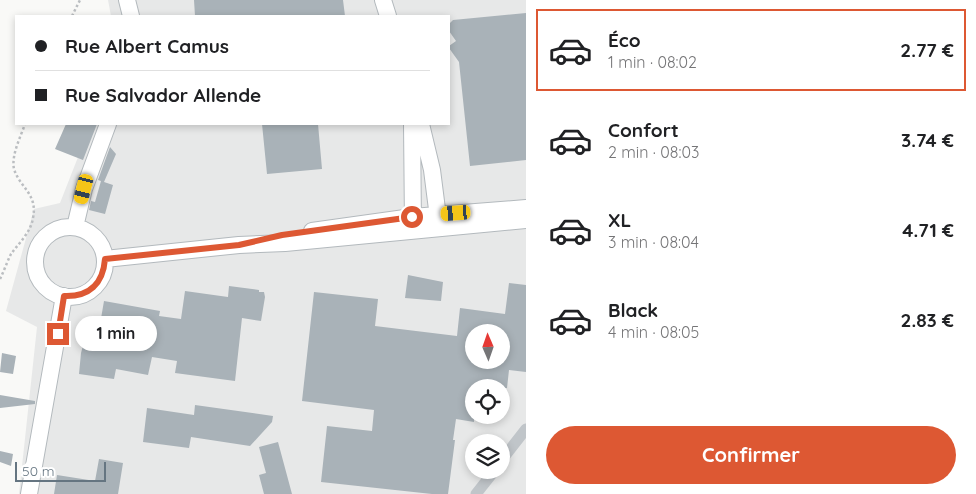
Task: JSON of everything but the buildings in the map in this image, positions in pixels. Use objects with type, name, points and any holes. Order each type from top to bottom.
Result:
[{"type":"street","points":[[127,0],[131,15]]},
{"type":"street","points":[[383,0],[388,15]]},
{"type":"street","points":[[75,227],[84,189],[108,125]]},
{"type":"street","points":[[412,125],[413,224]]},
{"type":"street","points":[[421,125],[432,170],[439,222]]},
{"type":"street","points":[[439,222],[526,208]]},
{"type":"street","points":[[105,259],[239,245],[282,235],[439,222],[526,220]]},
{"type":"street","points":[[75,227],[86,231],[96,238],[102,247],[105,259],[104,269],[94,287],[85,293],[75,296],[64,296],[53,292],[44,284],[38,274],[35,262],[37,250],[43,240],[52,232],[63,228],[75,227]]},
{"type":"street","points":[[28,494],[64,296]]},
{"type":"street","points":[[510,449],[526,429]]},
{"type":"street","points":[[476,494],[488,479]]},
{"type":"path","points":[[72,15],[80,0]]},
{"type":"path","points":[[0,279],[11,255],[23,239],[33,220],[34,204],[14,168],[14,158],[25,125]]},
{"type":"shaded area","points":[[108,0],[526,0],[526,494],[19,494],[37,327],[6,311],[34,209],[60,203],[91,125],[450,125],[450,15],[111,15]]},
{"type":"route","points":[[58,334],[64,296],[75,296],[85,293],[94,287],[104,269],[105,259],[239,245],[282,235],[412,217]]}]
